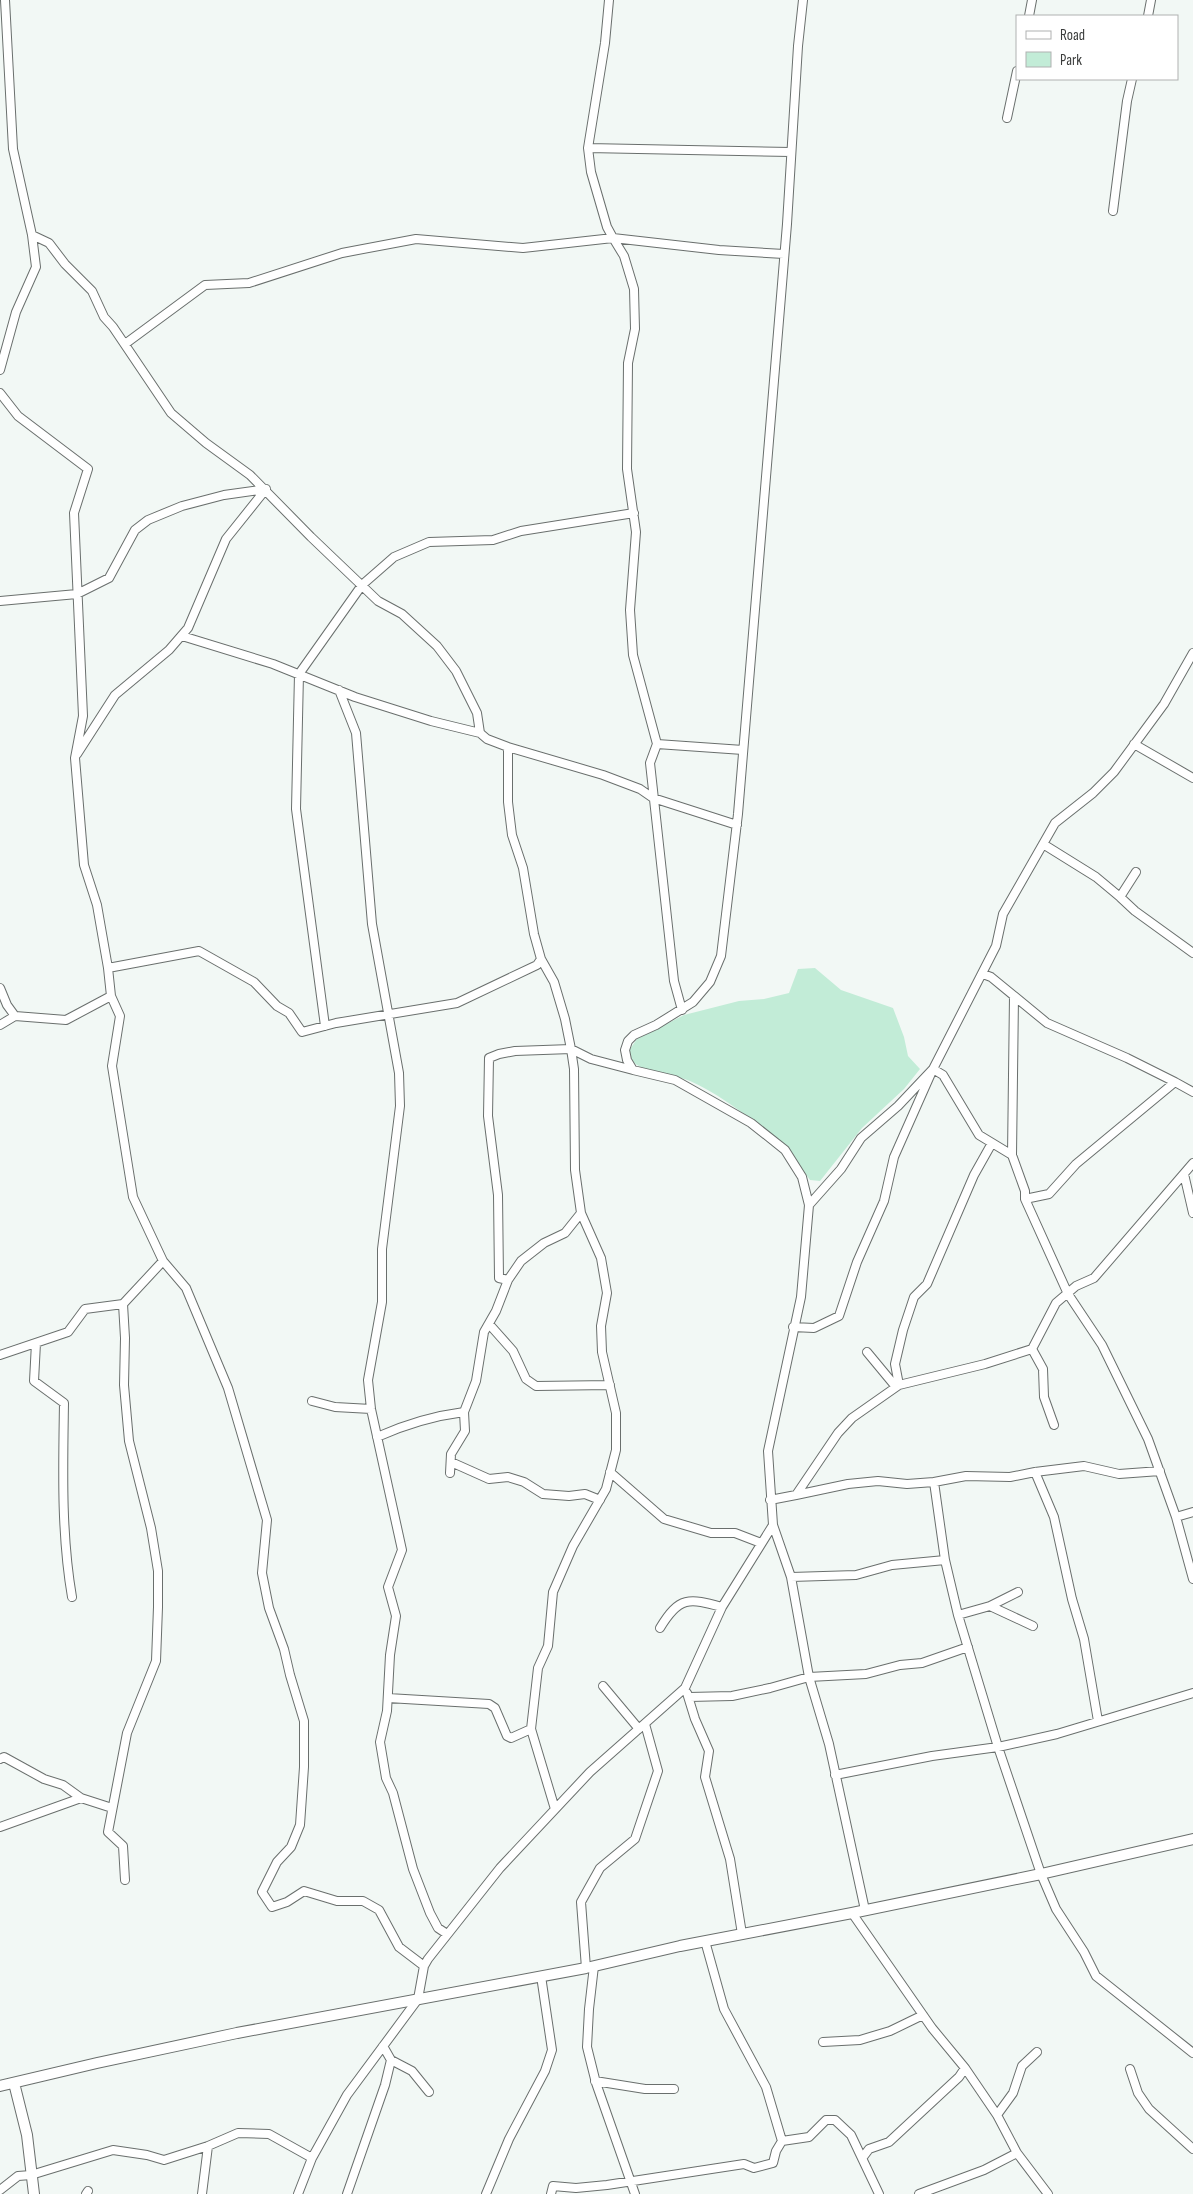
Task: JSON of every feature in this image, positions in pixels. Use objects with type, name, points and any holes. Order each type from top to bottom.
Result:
[{"type":"street","points":[[0,370],[16,312],[36,267],[32,235],[13,149],[5,0]]},
{"type":"street","points":[[609,0],[606,43],[588,148],[591,172],[607,227],[624,256],[634,289],[635,329],[628,362],[627,469],[636,532],[630,610],[633,655],[657,744],[650,763],[653,798],[674,981],[682,1010]]},
{"type":"street","points":[[633,1070],[627,1060],[625,1050],[628,1041],[634,1035],[682,1010],[693,1002],[710,982],[721,956],[737,825],[803,0]]},
{"type":"street","points":[[1028,15],[1032,0]]},
{"type":"street","points":[[1148,15],[1152,0]]},
{"type":"street","points":[[1006,118],[1016,75]]},
{"type":"street","points":[[1113,212],[1127,100],[1132,80]]},
{"type":"street","points":[[588,148],[791,152]]},
{"type":"street","points":[[32,235],[49,243],[65,264],[92,291],[104,317],[125,344],[155,392],[171,413],[206,443],[232,460],[266,489],[310,537],[378,601],[414,623],[436,646],[456,671],[477,713],[480,733]]},
{"type":"street","points":[[125,344],[205,285],[249,283],[342,253],[416,239],[523,248],[614,238],[719,250],[784,254]]},
{"type":"street","points":[[0,393],[18,416],[88,469],[74,513],[83,716],[75,758],[84,865],[97,905],[111,996],[120,1016],[112,1066],[133,1197],[163,1260],[186,1288],[228,1388],[247,1447],[267,1520],[262,1573],[269,1608],[284,1649],[304,1720],[304,1767],[300,1825],[291,1847],[277,1862],[262,1892],[272,1907],[287,1902],[304,1891],[337,1901],[363,1901],[379,1910],[399,1947],[424,1966]]},
{"type":"street","points":[[0,602],[77,594],[108,578],[135,530],[148,520],[182,506],[224,495],[266,489]]},
{"type":"street","points":[[75,758],[115,695],[170,650],[182,636],[192,619],[226,539],[266,489]]},
{"type":"street","points":[[325,1026],[296,810],[299,674],[362,585],[394,557],[429,542],[494,540],[521,531],[634,513]]},
{"type":"street","points":[[182,636],[273,664],[431,722],[480,733],[487,739],[508,747],[603,775],[640,789],[653,798],[737,825]]},
{"type":"street","points":[[793,1327],[814,1328],[839,1316],[857,1262],[884,1201],[894,1156],[914,1116],[933,1069],[996,946],[1003,914],[1055,824],[1114,772],[1164,704],[1193,653]]},
{"type":"street","points":[[340,690],[356,733],[372,924],[399,1073],[400,1106],[382,1249],[382,1302],[368,1380],[371,1409],[402,1550],[388,1587],[396,1616],[390,1655],[387,1711],[380,1742],[386,1778],[393,1793],[414,1869],[430,1913],[438,1928],[447,1934]]},
{"type":"street","points":[[657,744],[743,750]]},
{"type":"street","points":[[1134,744],[1193,778]]},
{"type":"street","points":[[508,747],[508,802],[512,835],[523,868],[534,934],[541,959],[554,982],[565,1019],[571,1049],[574,1069],[575,1170],[580,1213],[601,1258],[607,1293],[601,1326],[602,1352],[616,1413],[616,1450],[606,1489],[573,1546],[553,1592],[548,1646],[538,1668],[531,1730],[555,1809]]},
{"type":"street","points":[[1043,844],[1096,877],[1135,911],[1193,953]]},
{"type":"street","points":[[1120,897],[1136,872]]},
{"type":"street","points":[[108,968],[139,964],[199,951],[254,982],[277,1006],[289,1013],[302,1032],[325,1026],[457,1002],[537,966],[541,959]]},
{"type":"street","points":[[983,974],[991,977],[1047,1023],[1127,1058],[1193,1092]]},
{"type":"street","points":[[0,988],[15,1016]]},
{"type":"street","points":[[0,1025],[15,1016],[66,1020],[111,996]]},
{"type":"street","points":[[1014,996],[1012,1155],[1025,1191],[1025,1198],[1068,1294],[1102,1346],[1148,1439],[1176,1517],[1193,1579]]},
{"type":"street","points":[[508,1280],[499,1278],[498,1195],[488,1116],[489,1058],[499,1054],[515,1051],[571,1049],[591,1059],[675,1080],[751,1123],[785,1150],[802,1177],[809,1205],[801,1297],[793,1327],[768,1451],[770,1500],[774,1525],[792,1577],[809,1677],[829,1744],[865,1910]]},
{"type":"street","points":[[933,1069],[943,1075],[979,1135],[1012,1155]]},
{"type":"street","points":[[809,1205],[841,1169],[861,1138],[898,1106],[933,1069]]},
{"type":"street","points":[[1025,1198],[1049,1194],[1076,1164],[1175,1082]]},
{"type":"street","points":[[897,1386],[895,1364],[914,1297],[927,1284],[974,1175],[992,1143]]},
{"type":"street","points":[[796,1495],[838,1433],[852,1418],[897,1386],[985,1364],[1032,1349],[1056,1303],[1076,1286],[1094,1278],[1193,1163]]},
{"type":"street","points":[[1184,1174],[1193,1213]]},
{"type":"street","points":[[450,1473],[451,1454],[465,1430],[464,1412],[472,1395],[484,1332],[496,1311],[508,1280],[521,1261],[544,1243],[565,1233],[580,1213]]},
{"type":"street","points":[[0,1355],[68,1332],[85,1309],[123,1304],[163,1260]]},
{"type":"street","points":[[123,1304],[125,1338],[124,1385],[129,1441],[151,1528],[158,1571],[156,1661],[127,1733],[108,1832],[123,1846],[124,1880]]},
{"type":"street","points":[[489,1324],[513,1351],[526,1379],[536,1386],[610,1385]]},
{"type":"street","points":[[36,1343],[34,1381],[64,1403],[62,1480],[68,1573],[72,1597]]},
{"type":"street","points":[[1032,1349],[1043,1369],[1044,1397],[1054,1425]]},
{"type":"street","points":[[867,1352],[897,1386]]},
{"type":"street","points":[[312,1401],[335,1407],[371,1409]]},
{"type":"street","points":[[377,1437],[406,1424],[439,1415],[464,1412]]},
{"type":"street","points":[[451,1462],[490,1479],[508,1478],[524,1482],[543,1494],[569,1496],[584,1494],[600,1500]]},
{"type":"street","points":[[770,1500],[848,1484],[878,1481],[907,1484],[934,1482],[966,1476],[1010,1477],[1084,1466],[1119,1474],[1160,1471]]},
{"type":"street","points":[[610,1472],[664,1519],[711,1533],[735,1533],[761,1543]]},
{"type":"street","points":[[1035,1472],[1054,1517],[1072,1599],[1084,1639],[1098,1721]]},
{"type":"street","points":[[934,1482],[945,1560],[958,1615],[998,1747],[1041,1874],[1056,1909],[1084,1952],[1096,1976],[1193,2053]]},
{"type":"street","points":[[1176,1517],[1193,1512]]},
{"type":"street","points":[[298,2194],[312,2158],[347,2095],[418,1999],[424,1966],[428,1959],[500,1868],[590,1772],[685,1688],[722,1607],[774,1525]]},
{"type":"street","points":[[792,1577],[856,1575],[892,1565],[945,1560]]},
{"type":"street","points":[[958,1615],[990,1606],[1018,1592]]},
{"type":"street","points":[[660,1628],[671,1609],[686,1602],[699,1601],[722,1607]]},
{"type":"street","points":[[990,1606],[1033,1626]]},
{"type":"street","points":[[689,1697],[732,1696],[809,1677],[866,1674],[922,1663],[968,1647]]},
{"type":"street","points":[[603,1686],[642,1726],[658,1771],[635,1839],[600,1868],[581,1902],[590,1967],[587,2048],[595,2080],[635,2194]]},
{"type":"street","points":[[685,1688],[694,1718],[709,1751],[705,1777],[730,1859],[742,1934]]},
{"type":"street","points":[[835,1775],[932,1756],[998,1747],[1057,1734],[1193,1694]]},
{"type":"street","points":[[388,1698],[489,1704],[495,1708],[507,1736],[511,1738],[531,1730]]},
{"type":"street","points":[[0,1759],[4,1757],[44,1779],[63,1785],[81,1798],[112,1808]]},
{"type":"street","points":[[0,1827],[81,1798]]},
{"type":"street","points":[[0,2086],[97,2062],[237,2033],[590,1967],[705,1941],[1041,1874],[1193,1839]]},
{"type":"street","points":[[852,1913],[923,2015],[965,2068],[998,2115],[1017,2153],[1048,2194]]},
{"type":"street","points":[[551,2194],[553,2186],[576,2188],[607,2185],[744,2164],[754,2168],[773,2163],[776,2151],[782,2141],[766,2087],[724,2009],[705,1941]]},
{"type":"street","points":[[486,2194],[509,2139],[545,2071],[552,2050],[541,1976]]},
{"type":"street","points":[[823,2042],[860,2040],[890,2031],[923,2015]]},
{"type":"street","points":[[384,2046],[391,2060],[412,2071],[428,2092]]},
{"type":"street","points":[[998,2115],[1014,2093],[1022,2066],[1037,2052]]},
{"type":"street","points":[[347,2194],[368,2136],[391,2060]]},
{"type":"street","points":[[863,2157],[868,2149],[889,2142],[959,2077],[965,2068]]},
{"type":"street","points":[[1130,2069],[1138,2093],[1149,2109],[1193,2149]]},
{"type":"street","points":[[595,2080],[645,2089],[674,2089]]},
{"type":"street","points":[[14,2083],[27,2135],[34,2194]]},
{"type":"street","points":[[782,2141],[809,2136],[826,2120],[835,2120],[851,2134],[879,2194]]},
{"type":"street","points":[[0,2190],[18,2176],[31,2175],[113,2150],[147,2155],[164,2160],[208,2146],[238,2133],[269,2134],[312,2158]]},
{"type":"street","points":[[202,2194],[208,2146]]},
{"type":"street","points":[[919,2194],[984,2170],[1017,2153]]},
{"type":"green space","points":[[815,968],[841,990],[893,1008],[904,1037],[908,1056],[920,1069],[904,1089],[862,1128],[820,1181],[810,1180],[772,1137],[723,1099],[690,1081],[650,1071],[630,1059],[630,1049],[637,1039],[684,1015],[739,1001],[764,999],[789,993],[798,969]]}]
